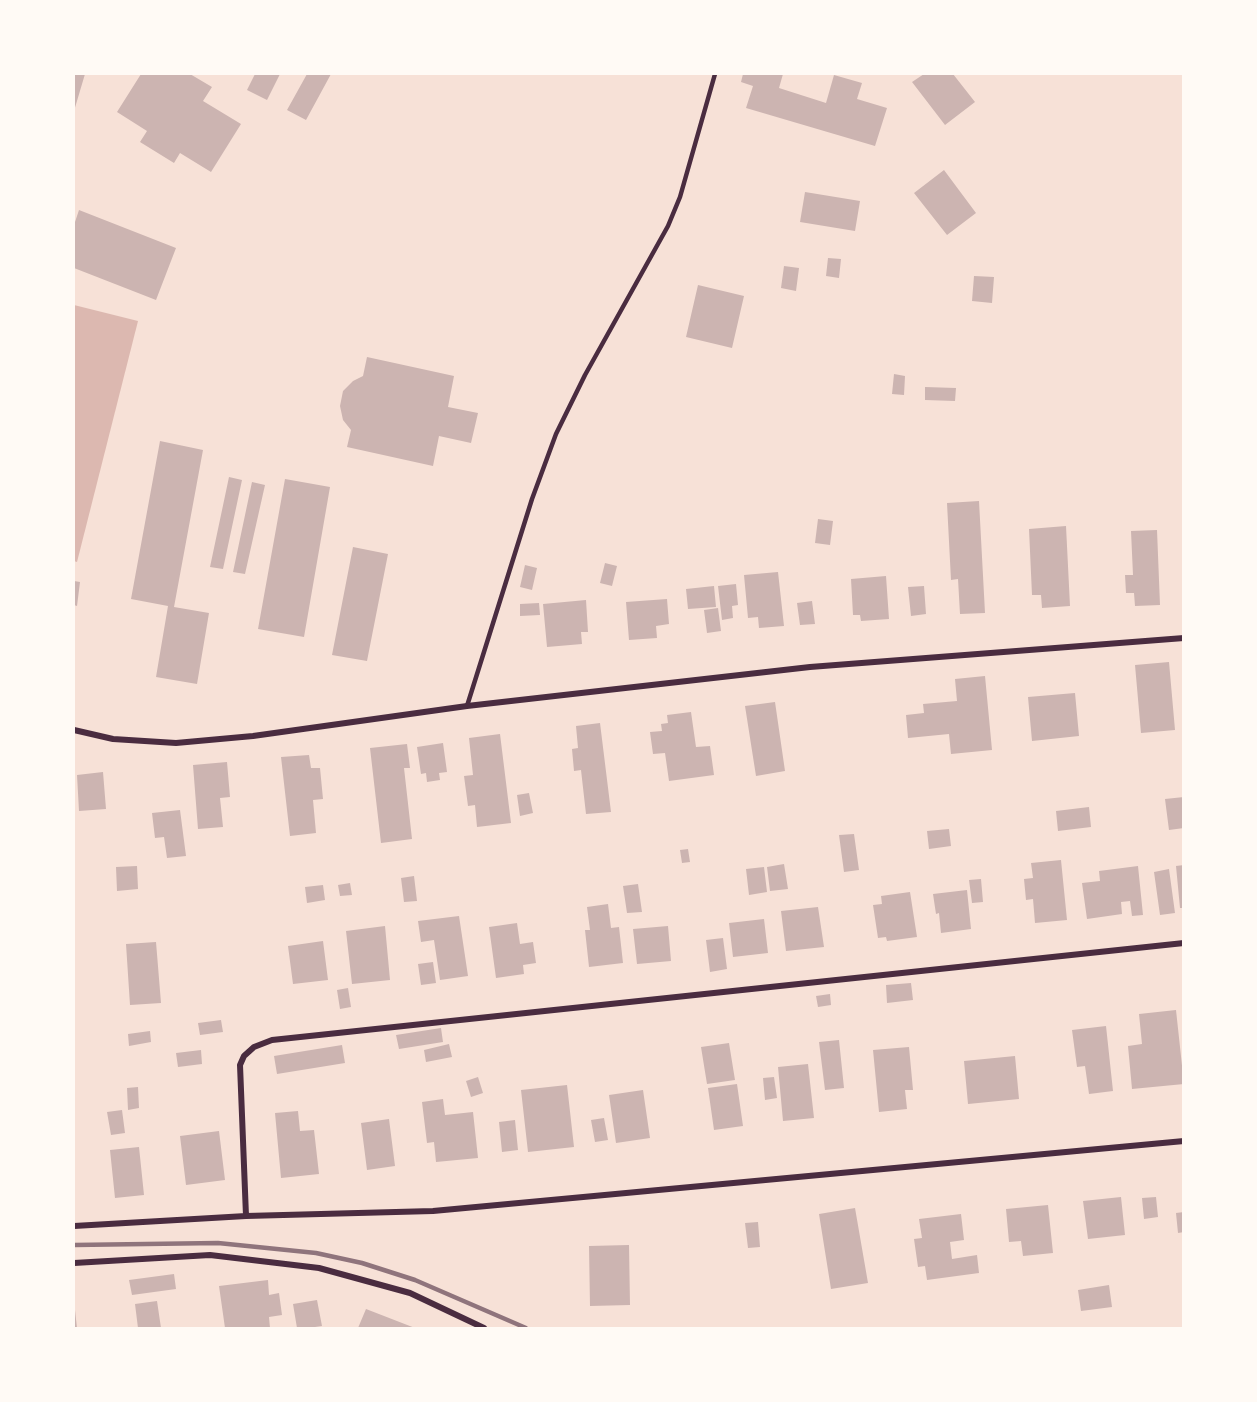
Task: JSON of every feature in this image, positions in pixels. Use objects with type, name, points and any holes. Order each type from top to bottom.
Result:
[{"type":"street","points":[[74,730],[113,739],[176,743],[253,736],[467,706],[810,668],[1184,638]]},
{"type":"street","points":[[246,1216],[240,1065],[244,1056],[254,1047],[272,1040],[1184,943]]},
{"type":"street","points":[[74,1226],[246,1216],[433,1211],[1184,1141]]},
{"type":"street","points":[[74,1263],[210,1255],[319,1268],[410,1293],[484,1329]]},
{"type":"lane","points":[[467,706],[532,499],[556,434],[585,375],[668,226],[680,197],[715,74]]},
{"type":"shaded area","points":[[74,305],[138,321],[77,562],[74,561]]},
{"type":"building","points":[[74,74],[85,74],[74,111]]},
{"type":"building","points":[[141,74],[190,74],[212,87],[203,101],[241,124],[211,172],[180,153],[174,163],[140,142],[147,131],[117,112]]},
{"type":"building","points":[[255,74],[280,74],[267,100],[247,90]]},
{"type":"building","points":[[307,74],[331,74],[306,120],[287,110]]},
{"type":"building","points":[[743,74],[783,74],[779,88],[826,103],[834,75],[862,83],[857,99],[887,108],[875,146],[746,108],[753,86],[741,82]]},
{"type":"building","points":[[924,74],[953,74],[975,102],[945,125],[912,82]]},
{"type":"building","points":[[944,170],[976,213],[947,235],[914,193]]},
{"type":"building","points":[[805,192],[860,201],[855,231],[800,222]]},
{"type":"building","points":[[79,210],[176,248],[156,300],[74,268],[74,225]]},
{"type":"building","points":[[828,258],[841,259],[839,278],[826,276]]},
{"type":"building","points":[[784,266],[799,268],[796,291],[781,288]]},
{"type":"building","points":[[974,276],[994,277],[992,303],[972,301]]},
{"type":"building","points":[[698,285],[744,296],[732,348],[686,337]]},
{"type":"building","points":[[367,357],[454,376],[448,407],[478,413],[471,443],[439,436],[433,466],[347,447],[351,430],[343,420],[340,406],[343,391],[353,381],[363,376]]},
{"type":"building","points":[[894,374],[905,376],[904,395],[892,394]]},
{"type":"building","points":[[925,387],[956,388],[955,401],[925,400]]},
{"type":"building","points":[[160,441],[203,450],[174,607],[209,613],[197,684],[156,677],[168,606],[131,599]]},
{"type":"building","points":[[229,477],[242,480],[223,569],[210,567]]},
{"type":"building","points":[[285,479],[330,487],[304,637],[258,629]]},
{"type":"building","points":[[252,482],[265,485],[245,574],[233,572]]},
{"type":"building","points":[[979,501],[985,613],[960,614],[958,579],[951,580],[947,503]]},
{"type":"building","points":[[818,519],[833,521],[830,545],[815,543]]},
{"type":"building","points":[[1066,526],[1070,606],[1042,608],[1041,595],[1032,595],[1029,529]]},
{"type":"building","points":[[1157,530],[1160,605],[1135,606],[1134,593],[1126,593],[1125,575],[1133,575],[1131,531]]},
{"type":"building","points":[[353,547],[388,554],[367,661],[332,655]]},
{"type":"building","points":[[605,563],[617,566],[612,586],[600,583]]},
{"type":"building","points":[[525,565],[537,568],[532,590],[520,587]]},
{"type":"building","points":[[778,572],[784,626],[759,628],[758,617],[748,618],[744,575]]},
{"type":"building","points":[[886,576],[889,619],[861,621],[860,615],[853,615],[851,579]]},
{"type":"building","points":[[74,581],[80,582],[77,606],[74,605]]},
{"type":"building","points":[[736,584],[738,605],[732,606],[733,618],[722,620],[718,586]]},
{"type":"building","points":[[714,586],[716,607],[688,609],[686,589]]},
{"type":"building","points":[[924,586],[926,614],[911,616],[908,587]]},
{"type":"building","points":[[667,599],[669,624],[656,626],[657,638],[629,640],[626,602]]},
{"type":"building","points":[[586,600],[588,632],[581,632],[582,644],[547,647],[543,604]]},
{"type":"building","points":[[812,601],[815,624],[800,625],[797,603]]},
{"type":"building","points":[[539,603],[540,615],[520,616],[520,604]]},
{"type":"building","points":[[718,608],[721,631],[707,633],[704,610]]},
{"type":"building","points":[[1169,662],[1175,730],[1141,733],[1135,665]]},
{"type":"building","points":[[985,676],[992,750],[951,754],[949,734],[908,738],[906,715],[924,713],[923,704],[957,701],[955,679]]},
{"type":"building","points":[[1075,693],[1079,736],[1032,741],[1028,697]]},
{"type":"building","points":[[775,702],[785,771],[756,776],[745,706]]},
{"type":"building","points":[[691,712],[696,747],[710,746],[714,775],[669,781],[665,753],[653,754],[650,732],[662,731],[661,724],[668,723],[667,715]]},
{"type":"building","points":[[600,723],[611,812],[586,814],[581,770],[574,771],[572,749],[578,748],[576,726]]},
{"type":"building","points":[[500,734],[511,823],[477,827],[475,805],[468,806],[464,776],[473,775],[469,738]]},
{"type":"building","points":[[443,743],[447,772],[439,773],[440,780],[427,782],[426,773],[421,774],[417,747]]},
{"type":"building","points":[[407,744],[410,768],[404,768],[412,839],[381,843],[370,748]]},
{"type":"building","points":[[309,755],[311,768],[320,768],[323,799],[313,800],[316,833],[290,836],[281,757]]},
{"type":"building","points":[[227,762],[230,797],[220,798],[223,827],[198,829],[193,765]]},
{"type":"building","points":[[103,772],[106,809],[79,811],[77,775]]},
{"type":"building","points":[[529,793],[533,813],[520,816],[517,795]]},
{"type":"building","points":[[1184,797],[1184,828],[1169,830],[1165,799]]},
{"type":"building","points":[[1089,807],[1091,827],[1058,831],[1056,811]]},
{"type":"building","points":[[180,810],[186,856],[167,858],[164,837],[155,838],[152,813]]},
{"type":"building","points":[[949,829],[951,846],[929,849],[927,831]]},
{"type":"building","points":[[854,834],[859,870],[844,872],[839,835]]},
{"type":"building","points":[[688,849],[690,862],[682,863],[680,850]]},
{"type":"building","points":[[1061,860],[1067,920],[1035,923],[1033,899],[1026,900],[1024,879],[1033,878],[1031,863]]},
{"type":"building","points":[[784,864],[788,889],[770,891],[767,867]]},
{"type":"building","points":[[1184,865],[1184,908],[1180,908],[1176,866]]},
{"type":"building","points":[[137,866],[138,889],[117,891],[116,867]]},
{"type":"building","points":[[1138,866],[1143,915],[1132,916],[1130,901],[1121,902],[1122,914],[1087,919],[1082,883],[1100,881],[1099,871]]},
{"type":"building","points":[[764,867],[767,892],[749,895],[746,869]]},
{"type":"building","points":[[1169,869],[1175,913],[1160,915],[1154,872]]},
{"type":"building","points":[[414,876],[417,901],[404,902],[401,878]]},
{"type":"building","points":[[981,879],[983,902],[972,903],[969,880]]},
{"type":"building","points":[[350,883],[352,895],[340,896],[338,885]]},
{"type":"building","points":[[638,884],[642,912],[627,913],[623,886]]},
{"type":"building","points":[[323,885],[325,900],[307,903],[305,887]]},
{"type":"building","points":[[967,890],[971,929],[941,933],[939,913],[936,914],[933,894]]},
{"type":"building","points":[[910,892],[917,937],[887,941],[886,937],[878,938],[873,905],[882,904],[881,896]]},
{"type":"building","points":[[608,904],[611,928],[619,927],[623,963],[589,967],[585,930],[590,930],[587,907]]},
{"type":"building","points":[[818,907],[824,947],[786,951],[781,911]]},
{"type":"building","points":[[459,916],[468,976],[440,980],[434,940],[421,942],[418,921]]},
{"type":"building","points":[[764,919],[768,953],[733,957],[729,923]]},
{"type":"building","points":[[517,923],[520,944],[533,942],[536,963],[523,965],[524,974],[496,978],[489,927]]},
{"type":"building","points":[[385,926],[390,980],[352,984],[346,931]]},
{"type":"building","points":[[668,926],[671,961],[637,964],[633,929]]},
{"type":"building","points":[[723,938],[727,969],[710,972],[706,940]]},
{"type":"building","points":[[323,941],[328,980],[293,984],[288,946]]},
{"type":"building","points":[[156,942],[161,1003],[130,1005],[126,944]]},
{"type":"building","points":[[433,962],[436,983],[421,985],[418,964]]},
{"type":"building","points":[[911,983],[913,1000],[887,1003],[886,985]]},
{"type":"building","points":[[348,988],[351,1007],[340,1009],[337,990]]},
{"type":"building","points":[[830,994],[831,1005],[818,1007],[816,996]]},
{"type":"building","points":[[1176,1010],[1184,1084],[1132,1089],[1128,1046],[1142,1044],[1139,1014]]},
{"type":"building","points":[[221,1020],[223,1032],[200,1035],[198,1023]]},
{"type":"building","points":[[1106,1026],[1113,1091],[1089,1094],[1085,1066],[1077,1067],[1072,1030]]},
{"type":"building","points":[[441,1028],[443,1042],[399,1049],[396,1035]]},
{"type":"building","points":[[150,1031],[151,1042],[129,1046],[128,1034]]},
{"type":"building","points":[[839,1040],[844,1088],[825,1090],[819,1042]]},
{"type":"building","points":[[729,1043],[735,1080],[707,1084],[701,1047]]},
{"type":"building","points":[[449,1044],[452,1057],[426,1062],[424,1050]]},
{"type":"building","points":[[342,1045],[345,1063],[277,1074],[274,1056]]},
{"type":"building","points":[[909,1047],[913,1090],[905,1090],[907,1109],[879,1112],[873,1050]]},
{"type":"building","points":[[201,1050],[202,1064],[178,1067],[176,1053]]},
{"type":"building","points":[[1015,1056],[1019,1099],[968,1104],[964,1061]]},
{"type":"building","points":[[808,1064],[814,1118],[783,1121],[778,1067]]},
{"type":"building","points":[[478,1077],[483,1093],[471,1097],[466,1081]]},
{"type":"building","points":[[774,1077],[777,1098],[765,1100],[763,1078]]},
{"type":"building","points":[[737,1084],[743,1126],[714,1130],[708,1088]]},
{"type":"building","points":[[567,1085],[574,1147],[528,1152],[521,1090]]},
{"type":"building","points":[[138,1087],[139,1108],[128,1110],[127,1088]]},
{"type":"building","points":[[643,1090],[650,1138],[616,1143],[609,1095]]},
{"type":"building","points":[[443,1099],[445,1115],[473,1112],[478,1158],[436,1162],[434,1142],[427,1143],[422,1102]]},
{"type":"building","points":[[122,1110],[125,1133],[111,1135],[107,1112]]},
{"type":"building","points":[[298,1111],[300,1131],[314,1130],[319,1174],[281,1178],[275,1113]]},
{"type":"building","points":[[604,1118],[608,1140],[595,1142],[591,1120]]},
{"type":"building","points":[[389,1119],[395,1166],[367,1170],[361,1123]]},
{"type":"building","points":[[515,1120],[518,1150],[502,1152],[499,1122]]},
{"type":"building","points":[[219,1131],[225,1180],[186,1185],[180,1136]]},
{"type":"building","points":[[139,1147],[144,1195],[115,1198],[110,1150]]},
{"type":"building","points":[[1121,1197],[1125,1235],[1088,1239],[1083,1201]]},
{"type":"building","points":[[1156,1197],[1158,1217],[1144,1219],[1142,1198]]},
{"type":"building","points":[[1048,1205],[1053,1253],[1023,1256],[1021,1241],[1009,1242],[1006,1209]]},
{"type":"building","points":[[855,1208],[868,1283],[831,1289],[819,1214]]},
{"type":"building","points":[[1184,1212],[1184,1232],[1178,1233],[1176,1213]]},
{"type":"building","points":[[961,1214],[964,1240],[950,1242],[952,1259],[977,1255],[979,1273],[927,1280],[925,1266],[918,1267],[914,1239],[922,1238],[919,1219]]},
{"type":"building","points":[[758,1222],[760,1247],[748,1248],[745,1223]]},
{"type":"building","points":[[629,1245],[630,1305],[590,1306],[589,1246]]},
{"type":"building","points":[[174,1274],[176,1289],[132,1295],[129,1280]]},
{"type":"building","points":[[268,1280],[269,1295],[279,1293],[282,1315],[269,1317],[270,1328],[225,1328],[219,1286]]},
{"type":"building","points":[[1109,1285],[1112,1307],[1081,1311],[1078,1290]]},
{"type":"building","points":[[317,1300],[322,1326],[297,1328],[293,1304]]},
{"type":"building","points":[[157,1301],[161,1328],[138,1328],[135,1304]]},
{"type":"building","points":[[366,1309],[415,1328],[358,1328]]},
{"type":"building","points":[[75,1310],[77,1328],[74,1328]]},
{"type":"railway","points":[[74,1245],[218,1243],[316,1253],[362,1263],[415,1280],[526,1328]]}]
